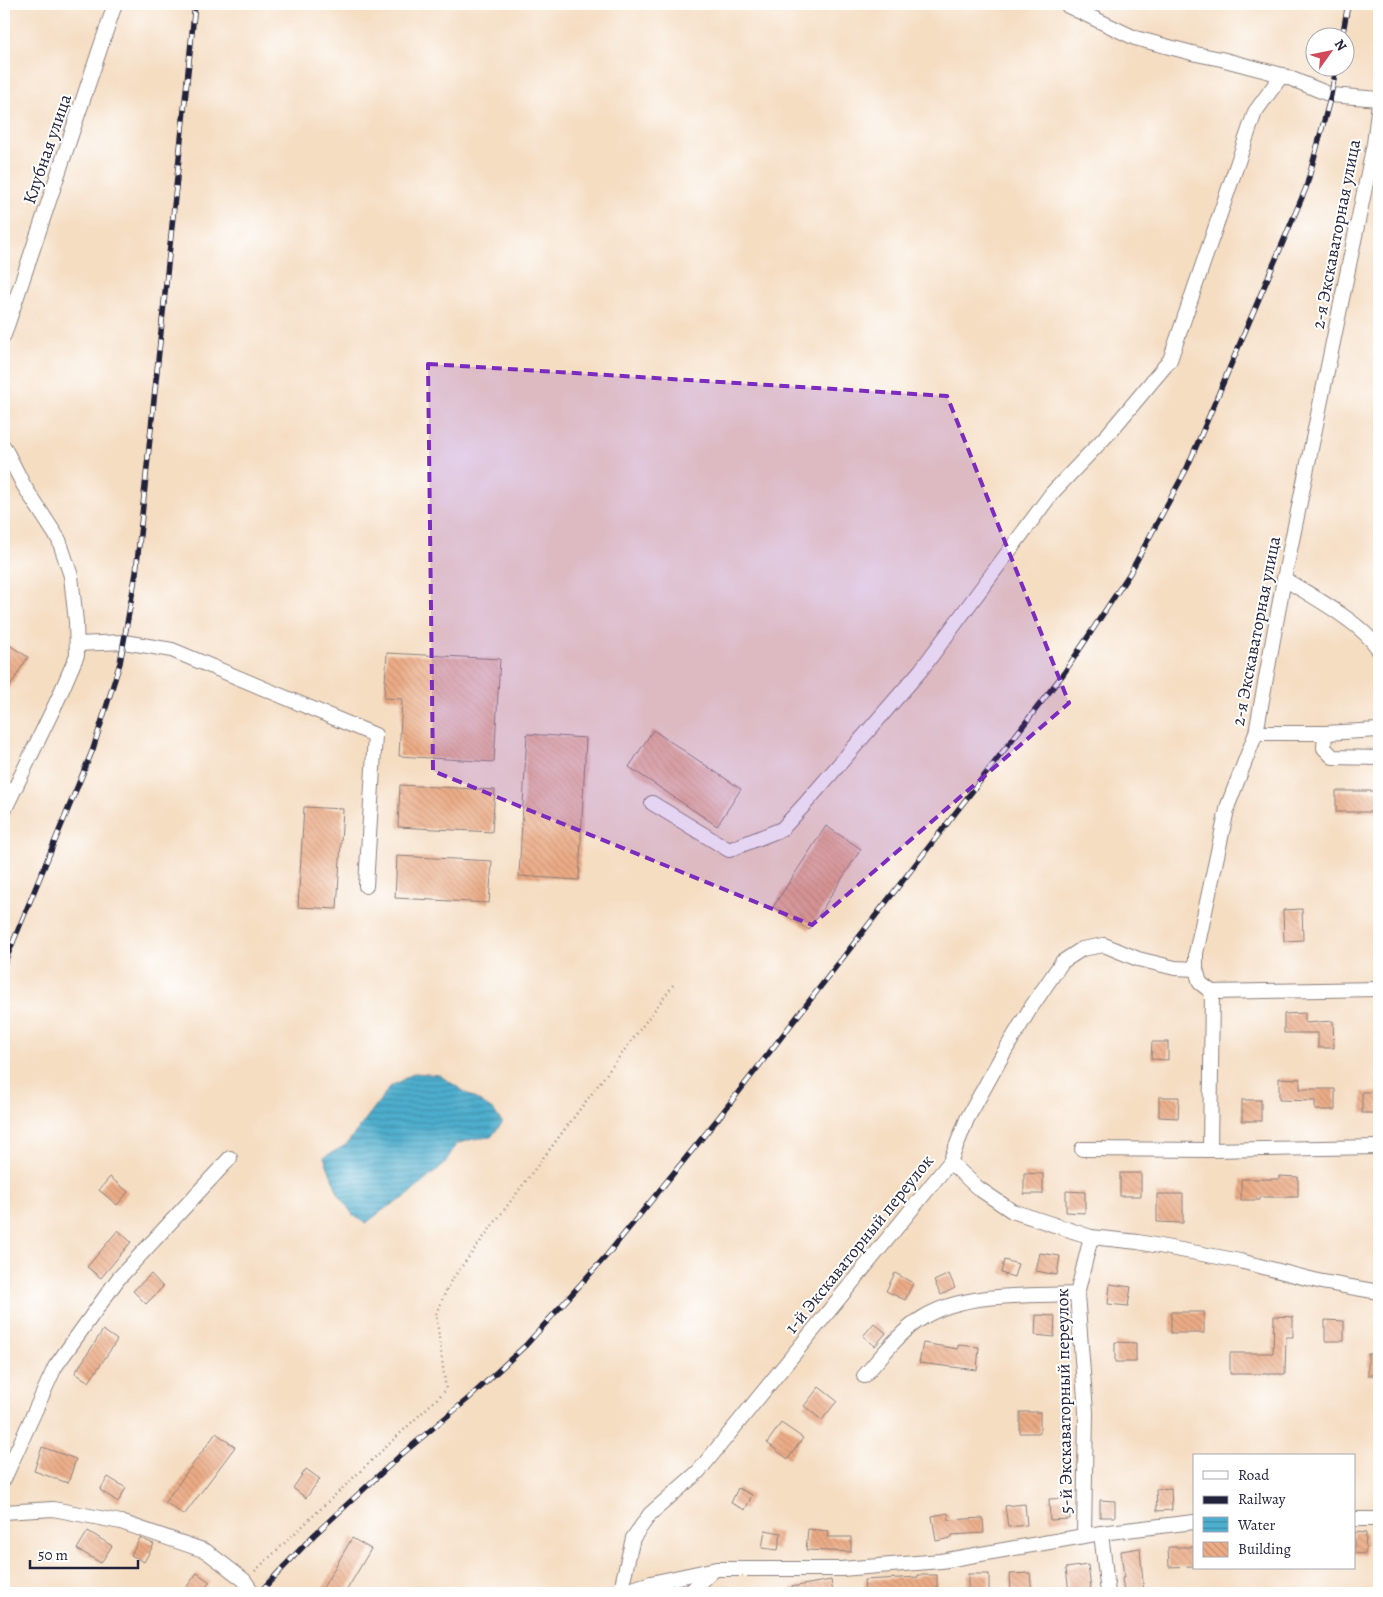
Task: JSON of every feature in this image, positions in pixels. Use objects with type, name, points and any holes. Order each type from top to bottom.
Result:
[{"type":"street","name":"Клубная улица","points":[[4,335],[115,4]]},
{"type":"street","points":[[1067,4],[1135,38],[1282,75],[1331,95],[1379,99]]},
{"type":"street","points":[[652,803],[729,850],[782,829],[810,798],[920,670],[1052,492],[1109,433],[1170,360],[1255,112],[1282,75]]},
{"type":"street","name":"2-я Экскаваторная улица","points":[[1196,969],[1196,953],[1228,805],[1256,733],[1284,579],[1374,144],[1379,103]]},
{"type":"street","points":[[4,447],[24,486],[59,540],[71,576],[77,644],[77,655],[58,699],[4,811]]},
{"type":"street","points":[[1284,579],[1346,617],[1376,644],[1379,651]]},
{"type":"street","points":[[77,644],[124,642],[172,650],[375,735],[366,886]]},
{"type":"street","points":[[1256,733],[1324,733],[1379,730]]},
{"type":"street","points":[[1324,733],[1324,748],[1333,758],[1379,758]]},
{"type":"street","points":[[950,1162],[968,1120],[1030,1009],[1062,962],[1082,949],[1104,945],[1138,959],[1175,968],[1196,969],[1200,983],[1212,992],[1379,989]]},
{"type":"street","points":[[1210,1150],[1212,992]]},
{"type":"street","points":[[1082,1149],[1210,1150],[1379,1147]]},
{"type":"street","points":[[4,1479],[55,1367],[118,1279],[230,1158]]},
{"type":"street","name":"1-й Экскаваторный переулок","points":[[620,1593],[633,1538],[650,1514],[698,1472],[950,1162],[978,1188],[1012,1212],[1091,1237],[1138,1242],[1240,1261],[1322,1282],[1379,1292]]},
{"type":"street","name":"5-й Экскаваторный переулок","points":[[1084,1536],[1086,1412],[1077,1294],[1091,1237]]},
{"type":"street","points":[[864,1376],[902,1334],[924,1317],[948,1306],[980,1298],[1077,1294]]},
{"type":"street","points":[[4,1512],[54,1508],[121,1522],[206,1552],[244,1580],[253,1593]]},
{"type":"street","points":[[1356,1518],[1379,1519]]},
{"type":"street","name":"1-й Экскаваторный переулок","points":[[620,1593],[651,1583],[716,1569],[841,1569],[942,1561],[1101,1533],[1193,1522]]},
{"type":"street","points":[[1101,1533],[1108,1593]]},
{"type":"street","points":[[689,1593],[716,1569]]},
{"type":"path","points":[[244,1580],[274,1555],[446,1390],[436,1314],[450,1282],[674,984]]},
{"type":"highlighted area","points":[[428,364],[947,396],[1069,703],[812,925],[433,771]]},
{"type":"water","points":[[414,1073],[439,1075],[494,1111],[502,1123],[491,1137],[473,1139],[456,1144],[445,1163],[406,1197],[383,1210],[366,1223],[353,1215],[338,1193],[324,1157],[346,1145],[390,1087]]},
{"type":"building","points":[[9,645],[28,657],[4,696],[4,653]]},
{"type":"building","points":[[387,653],[500,659],[494,762],[399,756],[402,699],[384,698]]},
{"type":"building","points":[[653,730],[741,789],[717,826],[629,767]]},
{"type":"building","points":[[527,734],[586,738],[579,880],[519,876]]},
{"type":"building","points":[[400,785],[495,790],[492,832],[398,827]]},
{"type":"building","points":[[1336,791],[1379,791],[1379,812],[1336,812]]},
{"type":"building","points":[[304,807],[343,809],[337,909],[298,907]]},
{"type":"building","points":[[826,826],[861,849],[809,930],[773,907]]},
{"type":"building","points":[[397,856],[492,861],[489,903],[395,898]]},
{"type":"building","points":[[1302,909],[1303,940],[1284,941],[1283,910]]},
{"type":"building","points":[[1305,1013],[1305,1023],[1333,1021],[1334,1048],[1318,1048],[1318,1033],[1284,1033],[1284,1014]]},
{"type":"building","points":[[1152,1042],[1168,1042],[1168,1060],[1151,1059]]},
{"type":"building","points":[[1279,1078],[1300,1079],[1300,1089],[1335,1089],[1335,1110],[1315,1110],[1315,1101],[1279,1100]]},
{"type":"building","points":[[1362,1092],[1379,1092],[1379,1113],[1362,1113]]},
{"type":"building","points":[[1159,1097],[1179,1097],[1178,1118],[1159,1117]]},
{"type":"building","points":[[1242,1100],[1261,1100],[1261,1121],[1242,1121]]},
{"type":"building","points":[[1024,1173],[1043,1174],[1043,1194],[1024,1194]]},
{"type":"building","points":[[1120,1173],[1141,1173],[1141,1196],[1120,1196]]},
{"type":"building","points":[[1279,1176],[1298,1177],[1298,1197],[1260,1197],[1260,1200],[1241,1200],[1241,1179],[1279,1179]]},
{"type":"building","points":[[110,1177],[128,1192],[117,1205],[99,1190]]},
{"type":"building","points":[[1066,1191],[1085,1192],[1085,1213],[1066,1212]]},
{"type":"building","points":[[1157,1194],[1183,1194],[1183,1223],[1157,1222]]},
{"type":"building","points":[[118,1230],[131,1242],[101,1278],[87,1267]]},
{"type":"building","points":[[1040,1253],[1060,1256],[1057,1275],[1036,1271]]},
{"type":"building","points":[[1004,1260],[1018,1264],[1014,1277],[1001,1273]]},
{"type":"building","points":[[895,1273],[913,1283],[905,1300],[886,1291]]},
{"type":"building","points":[[151,1274],[163,1287],[146,1304],[133,1291]]},
{"type":"building","points":[[949,1274],[955,1288],[941,1295],[934,1281]]},
{"type":"building","points":[[1110,1284],[1131,1287],[1128,1306],[1108,1304]]},
{"type":"building","points":[[1171,1312],[1204,1312],[1204,1333],[1171,1333]]},
{"type":"building","points":[[1036,1315],[1055,1316],[1054,1337],[1035,1335]]},
{"type":"building","points":[[1274,1316],[1293,1317],[1293,1337],[1286,1337],[1285,1374],[1230,1374],[1230,1353],[1273,1353]]},
{"type":"building","points":[[1325,1320],[1344,1321],[1344,1341],[1325,1341]]},
{"type":"building","points":[[874,1323],[886,1333],[875,1346],[863,1336]]},
{"type":"building","points":[[103,1330],[117,1340],[89,1382],[75,1373]]},
{"type":"building","points":[[1115,1342],[1136,1343],[1136,1362],[1115,1362]]},
{"type":"building","points":[[923,1343],[958,1349],[958,1345],[979,1347],[977,1370],[919,1363]]},
{"type":"building","points":[[1368,1354],[1379,1354],[1379,1375],[1368,1375]]},
{"type":"building","points":[[819,1387],[837,1401],[822,1420],[804,1406]]},
{"type":"building","points":[[1020,1412],[1040,1412],[1040,1433],[1020,1433]]},
{"type":"building","points":[[781,1423],[803,1438],[788,1459],[767,1443]]},
{"type":"building","points":[[216,1433],[235,1447],[184,1515],[165,1502]]},
{"type":"building","points":[[42,1447],[76,1459],[68,1483],[34,1471]]},
{"type":"building","points":[[306,1469],[320,1479],[306,1498],[293,1488]]},
{"type":"building","points":[[108,1477],[126,1488],[118,1502],[100,1490]]},
{"type":"building","points":[[738,1488],[752,1495],[745,1510],[731,1503]]},
{"type":"building","points":[[1171,1488],[1172,1510],[1157,1511],[1156,1489]]},
{"type":"building","points":[[1069,1498],[1070,1519],[1050,1520],[1049,1499]]},
{"type":"building","points":[[1100,1500],[1115,1501],[1115,1517],[1100,1517]]},
{"type":"building","points":[[1025,1504],[1027,1525],[1008,1527],[1005,1506]]},
{"type":"building","points":[[948,1513],[949,1520],[983,1518],[984,1533],[952,1535],[952,1538],[936,1541],[932,1516]]},
{"type":"building","points":[[808,1529],[828,1531],[827,1537],[851,1537],[851,1552],[806,1550]]},
{"type":"building","points":[[765,1530],[781,1533],[778,1550],[762,1548]]},
{"type":"building","points":[[88,1531],[112,1546],[101,1563],[77,1549]]},
{"type":"building","points":[[1356,1532],[1366,1533],[1365,1554],[1356,1553]]},
{"type":"building","points":[[140,1538],[154,1544],[144,1562],[131,1555]]},
{"type":"building","points":[[352,1538],[371,1549],[345,1593],[320,1593]]},
{"type":"building","points":[[1168,1547],[1193,1547],[1193,1566],[1169,1567]]},
{"type":"building","points":[[1140,1548],[1144,1593],[1124,1593],[1121,1551]]},
{"type":"building","points":[[1088,1565],[1091,1589],[1069,1592],[1066,1568]]},
{"type":"building","points":[[197,1573],[210,1582],[201,1593],[182,1593]]},
{"type":"building","points":[[1030,1573],[1032,1592],[1011,1593],[1010,1574]]},
{"type":"building","points":[[968,1574],[989,1574],[989,1593],[968,1593]]},
{"type":"building","points":[[918,1575],[937,1575],[937,1593],[865,1593],[864,1580],[918,1577]]},
{"type":"building","points":[[831,1580],[833,1593],[791,1593],[791,1587]]},
{"type":"railway","points":[[4,964],[93,749],[120,663],[136,573],[195,4]]},
{"type":"railway","points":[[1344,28],[1348,4]]},
{"type":"railway","points":[[259,1593],[314,1535],[402,1454],[469,1398],[526,1345],[607,1255],[720,1116],[1064,673],[1130,573],[1187,468],[1306,188],[1334,78]]}]
